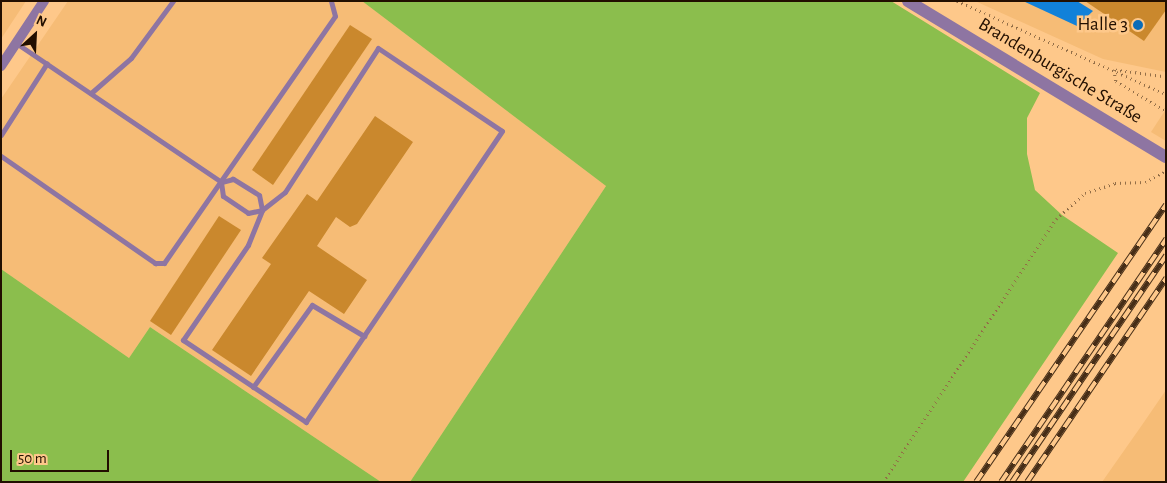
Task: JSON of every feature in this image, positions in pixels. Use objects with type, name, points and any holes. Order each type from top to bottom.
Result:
[{"type":"street","points":[[1,66],[44,1]]},
{"type":"street","name":"Brandenburgische Straße","points":[[908,1],[1166,157]]},
{"type":"lane","points":[[91,93],[131,58],[173,1]]},
{"type":"lane","points":[[1,156],[160,264],[221,182],[335,16],[331,1]]},
{"type":"lane","points":[[16,42],[221,182],[223,196],[248,213],[262,210],[285,192],[378,48],[502,131],[306,422],[183,340],[248,245],[262,210],[259,195],[233,179],[221,182]]},
{"type":"lane","points":[[1,135],[47,63]]},
{"type":"lane","points":[[253,387],[312,304],[364,336]]},
{"type":"path","points":[[957,1],[1166,94]]},
{"type":"path","points":[[1114,70],[1166,77]]},
{"type":"path","points":[[1114,70],[1116,81],[1166,111]]},
{"type":"path","points":[[883,482],[1056,219],[1085,193],[1115,183],[1146,182],[1166,171]]},
{"type":"shaded area","points":[[1,1],[26,1],[1,39]]},
{"type":"shaded area","points":[[68,1],[362,1],[606,186],[410,482],[381,482],[150,327],[129,358],[1,269],[1,99]]},
{"type":"shaded area","points":[[975,1],[1166,1],[1166,72],[1103,59]]},
{"type":"shaded area","points":[[1166,109],[1166,141],[1151,132]]},
{"type":"shaded area","points":[[1166,390],[1166,482],[1102,482],[1142,425]]},
{"type":"green space","points":[[362,1],[891,1],[1040,93],[1027,118],[1027,154],[1035,190],[1062,215],[1118,253],[963,482],[410,482],[606,186]]},
{"type":"green space","points":[[1,269],[129,358],[150,327],[381,482],[1,482]]},
{"type":"water","points":[[1023,1],[1077,1],[1093,11],[1077,26]]},
{"type":"building","name":"Halle 3","points":[[1085,1],[1166,1],[1166,10],[1144,41]]},
{"type":"building","points":[[350,25],[372,39],[273,185],[252,170]]},
{"type":"building","points":[[375,116],[413,142],[357,224],[350,227],[336,217],[317,246],[367,280],[344,314],[309,291],[251,376],[212,350],[271,264],[262,258],[307,194],[317,201]]},
{"type":"building","points":[[219,216],[241,230],[171,335],[150,321]]},
{"type":"railway","points":[[976,482],[1166,205]]},
{"type":"railway","points":[[1001,482],[1166,239]]},
{"type":"railway","points":[[1012,482],[1166,255]]},
{"type":"railway","points":[[1027,482],[1166,278]]},
{"type":"place","name":"Halle 3","points":[[1138,25]]}]
